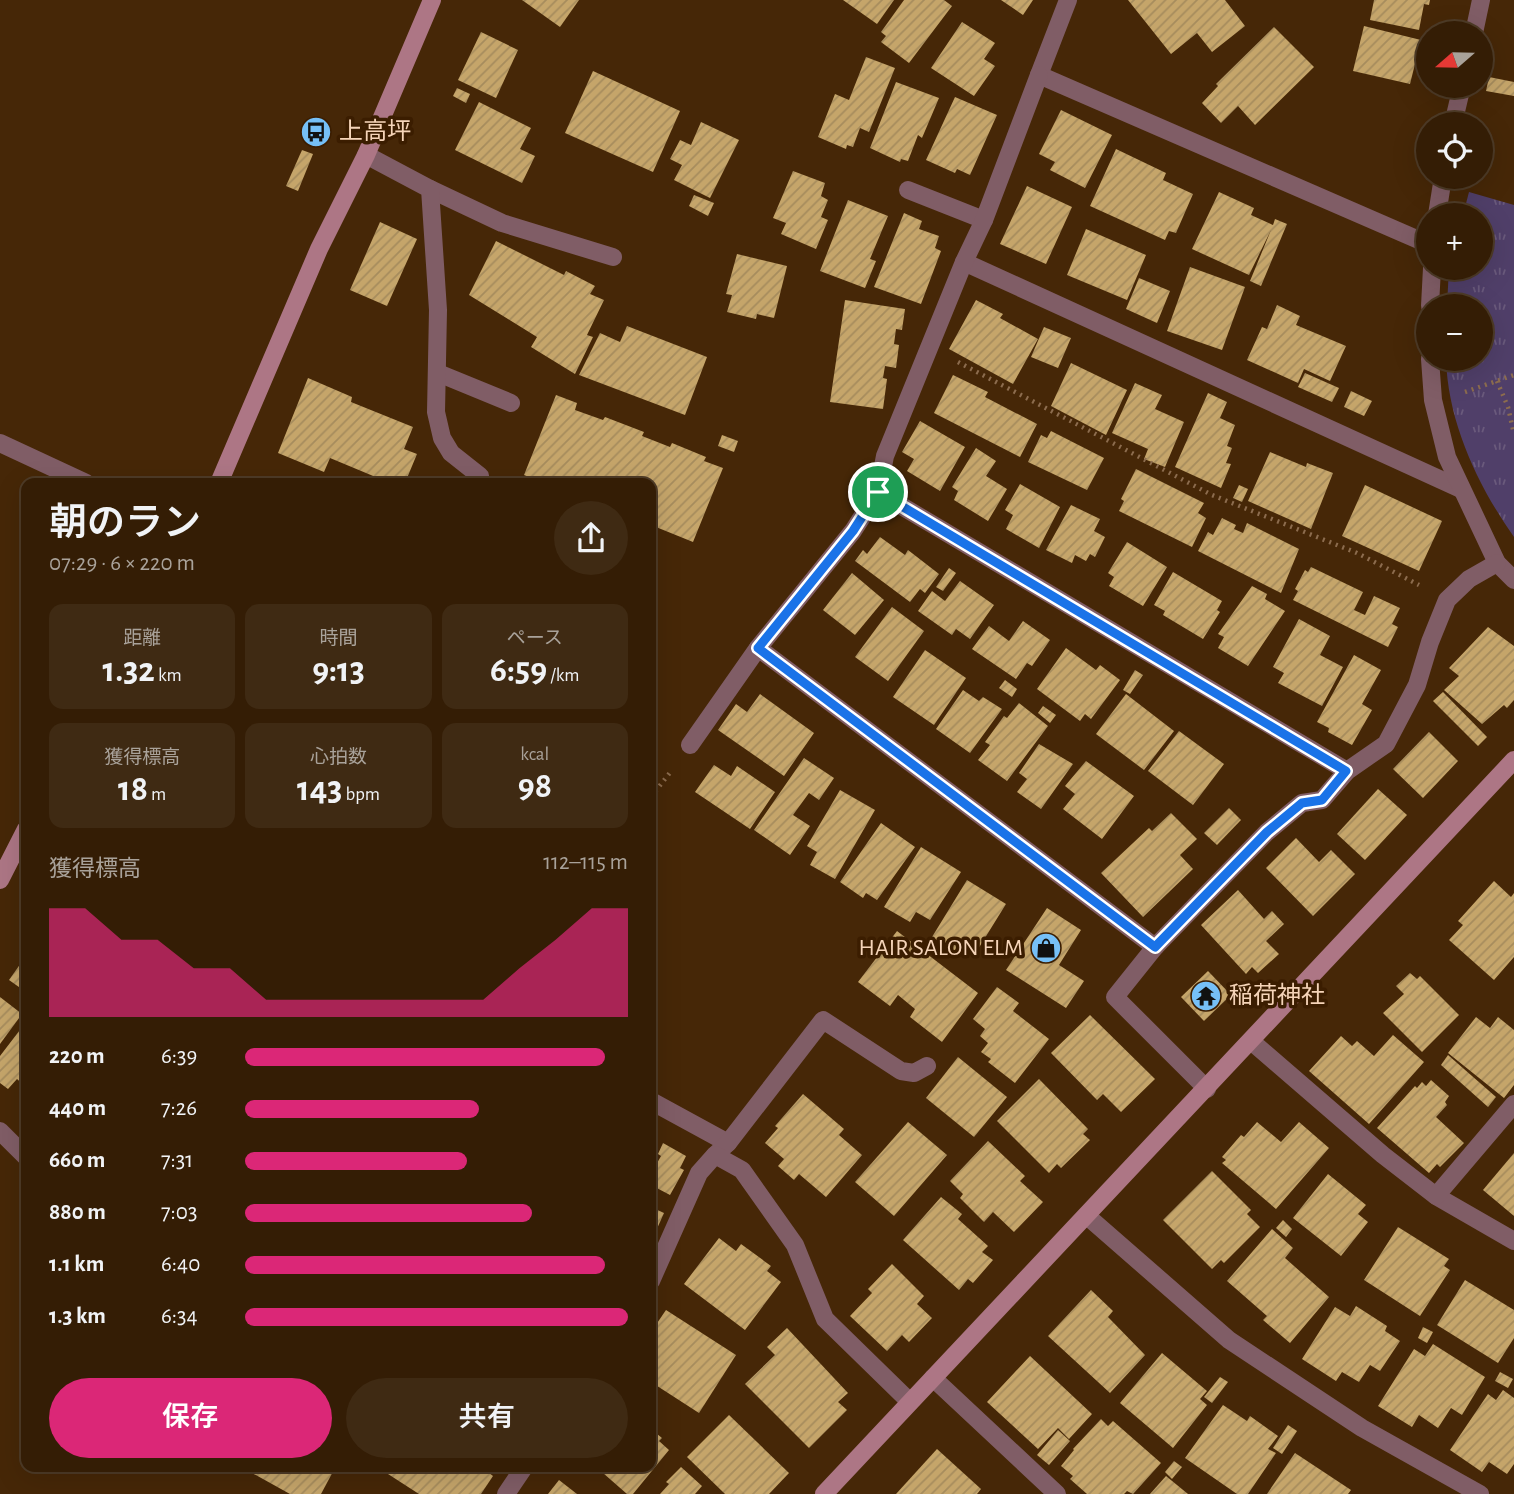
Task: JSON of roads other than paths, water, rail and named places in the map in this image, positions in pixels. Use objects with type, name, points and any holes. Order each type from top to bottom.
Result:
[{"type":"street","points":[[221,478],[319,249],[366,155],[432,0]]},
{"type":"street","points":[[690,745],[758,648],[853,531],[878,492],[885,456],[964,262],[984,220],[1069,0]]},
{"type":"street","points":[[1477,21],[1482,0]]},
{"type":"street","points":[[1039,75],[1416,239]]},
{"type":"street","points":[[366,155],[502,223],[613,257]]},
{"type":"street","points":[[430,189],[438,310],[436,412],[442,438],[451,453],[480,476]]},
{"type":"street","points":[[908,190],[984,220]]},
{"type":"street","points":[[964,262],[1461,489]]},
{"type":"street","points":[[1431,371],[1433,400],[1447,457],[1497,562],[1514,580]]},
{"type":"street","points":[[438,373],[511,402]]},
{"type":"street","points":[[0,443],[75,478]]},
{"type":"street","points":[[878,492],[1346,771]]},
{"type":"street","points":[[1207,1089],[1115,997],[1155,947],[1267,832],[1302,803],[1322,800],[1346,771],[1386,744],[1417,685],[1447,600],[1469,579],[1497,562]]},
{"type":"street","points":[[758,648],[1155,947]]},
{"type":"street","points":[[824,1494],[1514,760]]},
{"type":"street","points":[[0,880],[21,839]]},
{"type":"street","points":[[656,1270],[699,1173],[722,1149],[823,1020],[901,1071],[914,1073],[927,1066]]},
{"type":"street","points":[[1251,1041],[1383,1155],[1436,1196],[1514,1241]]},
{"type":"street","points":[[656,1104],[722,1149],[742,1170],[795,1245],[825,1319],[910,1402]]},
{"type":"street","points":[[1436,1196],[1514,1104]]},
{"type":"street","points":[[0,1131],[21,1152]]},
{"type":"street","points":[[1087,1216],[1229,1340],[1362,1428],[1480,1494]]},
{"type":"street","points":[[933,1378],[1057,1494]]},
{"type":"street","points":[[506,1494],[521,1472]]},
{"type":"place","name":"上高坪","points":[[316,132]]},
{"type":"place","name":"HAIR SALON ELM","points":[[1046,948]]},
{"type":"place","name":"稲荷神社","points":[[1206,996]]}]
